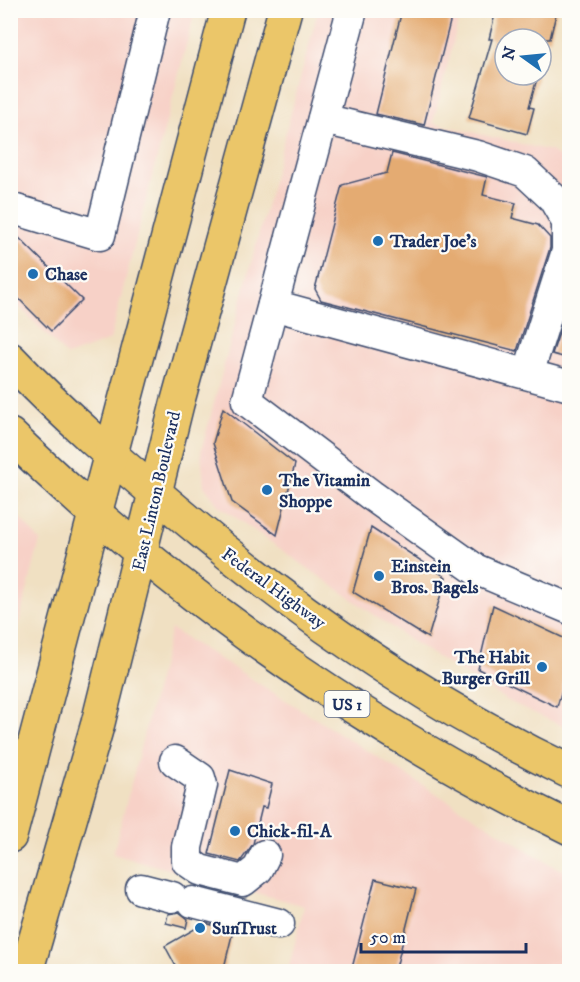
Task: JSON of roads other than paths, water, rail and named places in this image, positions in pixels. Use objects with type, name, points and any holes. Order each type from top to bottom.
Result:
[{"type":"main road","points":[[10,836],[228,10]]},
{"type":"main road","name":"East Linton Boulevard","points":[[21,963],[98,723],[177,404],[285,10]]},
{"type":"main road","name":"Federal Highway","points":[[10,359],[56,407],[110,455],[220,549],[286,600],[405,682],[486,729],[570,772]]},
{"type":"main road","name":"US 1","points":[[10,435],[94,514],[141,554],[207,607],[323,690],[450,766],[570,828]]},
{"type":"lane","points":[[10,208],[100,235],[155,10]]},
{"type":"lane","points":[[352,10],[248,401],[371,495],[475,569],[570,609]]},
{"type":"lane","points":[[323,119],[478,156],[525,172],[553,198],[567,222],[567,250],[528,374]]},
{"type":"lane","points":[[273,305],[570,386]]},
{"type":"lane","points":[[175,760],[200,778],[202,785],[187,847],[187,861],[200,870],[243,881],[258,869],[265,855]]},
{"type":"lane","points":[[141,889],[279,924]]},
{"type":"place","name":"Trader Joe's","points":[[378,241]]},
{"type":"place","name":"Chase","points":[[33,274]]},
{"type":"place","name":"The Vitamin Shoppe","points":[[267,490]]},
{"type":"place","name":"Einstein Bros. Bagels","points":[[379,576]]},
{"type":"place","name":"The Habit Burger Grill","points":[[542,667]]},
{"type":"place","name":"Chick-fil-A","points":[[235,831]]},
{"type":"place","name":"SunTrust","points":[[200,928]]}]
